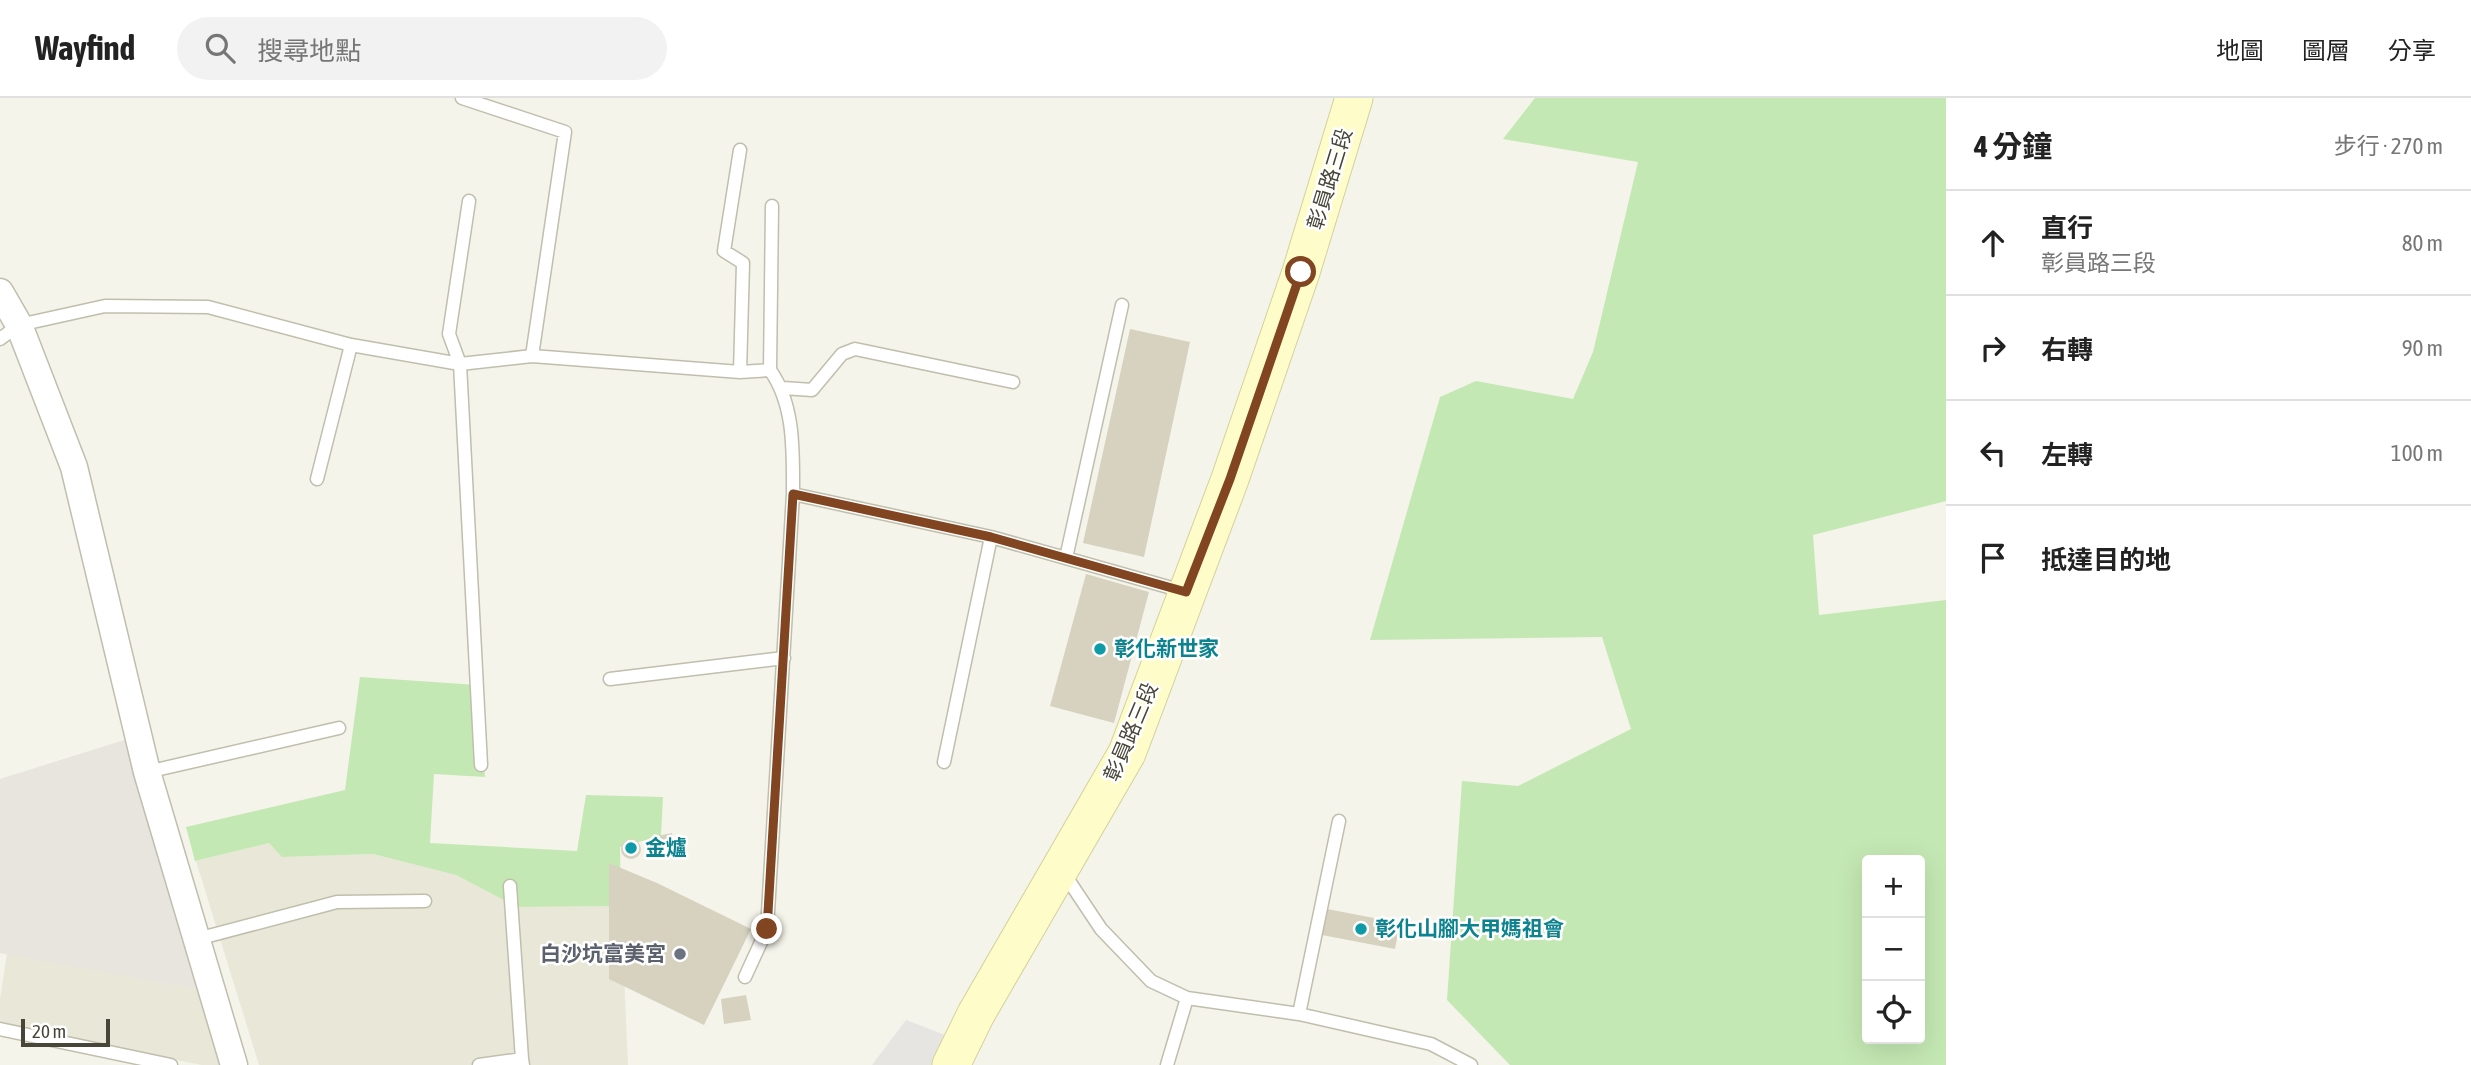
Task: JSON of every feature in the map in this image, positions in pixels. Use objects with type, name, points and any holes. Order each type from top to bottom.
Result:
[{"type":"main road","name":"彰員路三段","points":[[951,1065],[976,1014],[1127,753],[1230,479],[1301,272],[1354,98]]},
{"type":"street","points":[[0,292],[10,332],[74,467],[147,772],[234,1065]]},
{"type":"lane","points":[[462,98],[565,132],[532,356]]},
{"type":"lane","points":[[740,150],[723,251],[743,263],[740,372]]},
{"type":"lane","points":[[469,201],[449,334],[460,364],[481,765]]},
{"type":"lane","points":[[745,977],[767,929],[793,494],[793,443],[783,388],[770,370],[772,206]]},
{"type":"lane","points":[[1066,558],[1122,305]]},
{"type":"lane","points":[[10,332],[105,306],[208,307],[351,345],[460,364],[532,356],[740,372],[770,370]]},
{"type":"lane","points":[[317,479],[351,345]]},
{"type":"lane","points":[[783,388],[813,390],[842,354],[855,349],[1013,382]]},
{"type":"lane","points":[[793,494],[991,537],[1186,592]]},
{"type":"lane","points":[[944,762],[991,537]]},
{"type":"lane","points":[[610,679],[784,658]]},
{"type":"lane","points":[[147,772],[339,729]]},
{"type":"lane","points":[[1299,1014],[1339,821]]},
{"type":"lane","points":[[1061,869],[1101,929],[1151,981],[1187,998],[1299,1014],[1431,1044],[1471,1065]]},
{"type":"lane","points":[[479,1065],[523,1062],[510,886]]},
{"type":"lane","points":[[197,939],[337,902],[425,901]]},
{"type":"lane","points":[[1181,1065],[1168,1062],[1187,998]]},
{"type":"lane","points":[[0,1029],[171,1065]]},
{"type":"shaded area","points":[[134,737],[214,992],[0,953],[0,779]]},
{"type":"shaded area","points":[[269,843],[283,857],[373,854],[456,875],[518,907],[621,906],[628,1065],[259,1065],[196,861]]},
{"type":"shaded area","points":[[7,953],[214,992],[242,1065],[202,1065],[0,1026],[0,999]]},
{"type":"shaded area","points":[[906,1020],[969,1044],[959,1065],[872,1065]]},
{"type":"green space","points":[[1535,98],[1946,98],[1946,501],[1813,535],[1819,615],[1946,600],[1946,1065],[1510,1065],[1447,1000],[1462,781],[1518,786],[1631,729],[1602,637],[1370,640],[1440,397],[1476,381],[1573,399],[1593,352],[1638,162],[1503,139]]},
{"type":"green space","points":[[360,677],[477,685],[485,777],[434,774],[430,843],[577,851],[586,795],[663,797],[661,836],[620,847],[621,906],[517,907],[456,875],[373,854],[282,857],[269,843],[195,861],[186,827],[345,790]]},
{"type":"building","points":[[1130,329],[1190,342],[1144,557],[1083,543]]},
{"type":"building","name":"彰化新世家","points":[[1086,574],[1149,592],[1114,723],[1050,706]]},
{"type":"building","points":[[672,833],[675,847],[659,850],[657,836]]},
{"type":"building","name":"金爐","points":[[631,839],[638,842],[641,849],[638,856],[631,859],[624,856],[621,849],[624,842]]},
{"type":"building","name":"白沙坑富美宮","points":[[609,863],[751,929],[704,1025],[609,979]]},
{"type":"building","name":"彰化山腳大甲媽祖會","points":[[1327,909],[1400,923],[1395,949],[1322,935]]},
{"type":"building","points":[[746,995],[751,1020],[724,1024],[721,999]]},
{"type":"place","name":"彰化新世家","points":[[1100,649]]},
{"type":"place","name":"金爐","points":[[631,848]]},
{"type":"place","name":"彰化山腳大甲媽祖會","points":[[1361,929]]},
{"type":"place","name":"白沙坑富美宮","points":[[680,954]]},
{"type":"route","points":[[767,929],[793,494],[991,537],[1186,592],[1230,479],[1301,272]]}]
